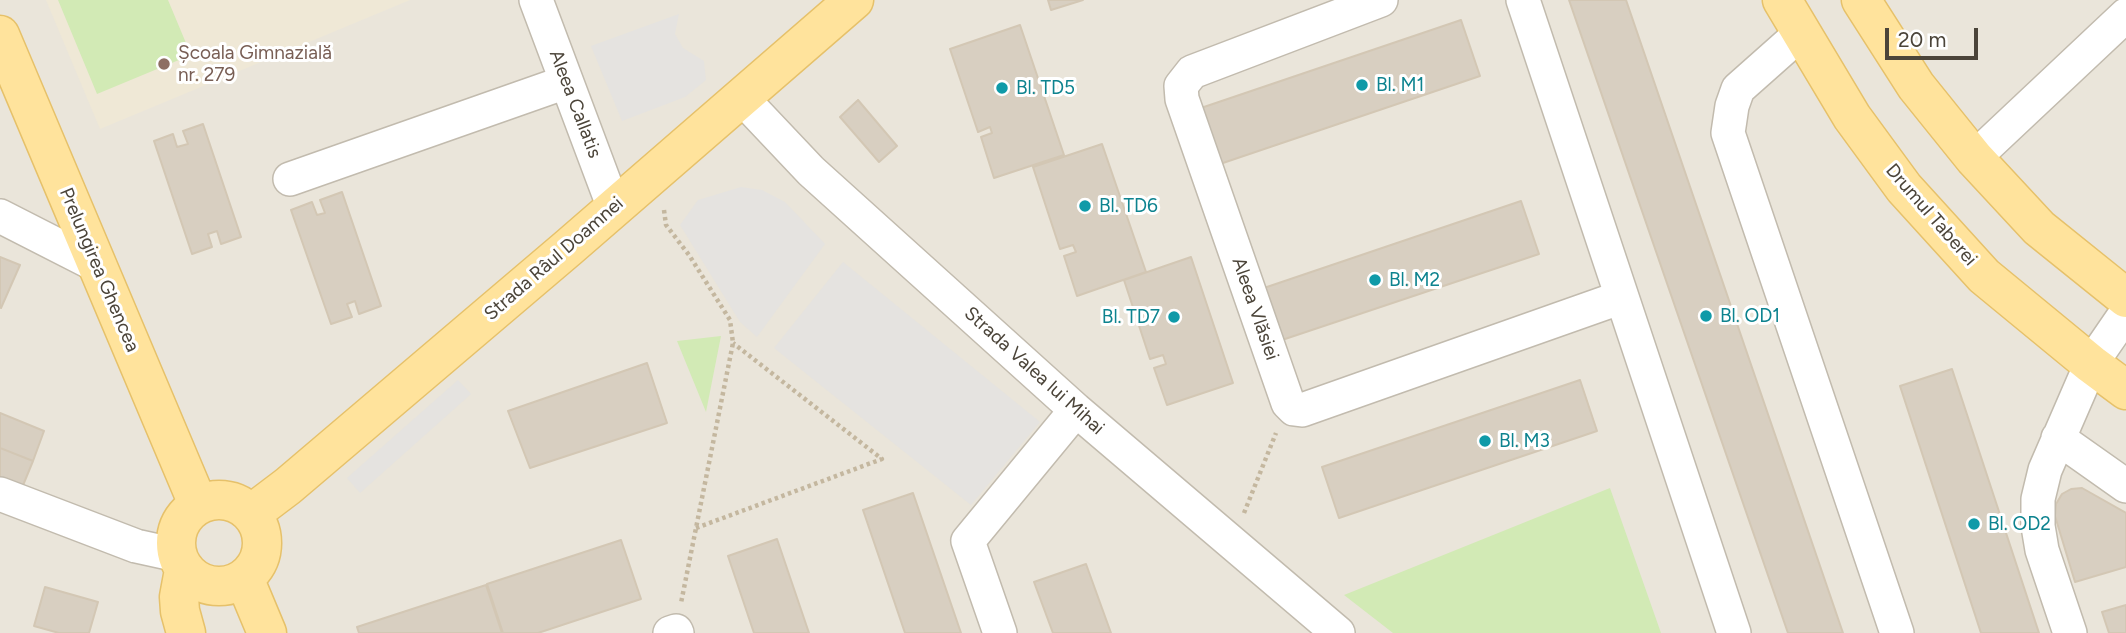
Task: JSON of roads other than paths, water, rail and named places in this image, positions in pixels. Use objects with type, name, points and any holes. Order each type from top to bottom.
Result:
[{"type":"main road","name":"Strada Râul Doamnei","points":[[251,514],[288,486],[854,0]]},
{"type":"main road","name":"Drumul Taberei","points":[[1782,0],[1852,117],[1904,188],[1984,276],[2091,365],[2126,390]]},
{"type":"main road","points":[[1861,0],[1916,86],[1974,158],[2039,228],[2126,299]]},
{"type":"main road","name":"Prelungirea Ghencea","points":[[0,35],[198,504]]},
{"type":"main road","points":[[180,563],[194,579],[206,585],[219,587],[232,584],[244,578],[261,555],[259,526],[251,514],[240,505],[212,499],[198,504],[178,526],[175,541],[180,563],[180,611],[186,633]]},
{"type":"main road","points":[[244,578],[267,633]]},
{"type":"street","name":"Aleea Callatis","points":[[536,0],[614,208]]},
{"type":"street","name":"Aleea Vlăsiei","points":[[1381,0],[1192,72],[1181,86],[1182,99],[1288,403],[1294,409],[1302,410],[1622,297]]},
{"type":"street","points":[[1522,0],[1734,633]]},
{"type":"street","points":[[1974,158],[2126,15]]},
{"type":"street","points":[[1800,34],[1738,89],[1728,133],[1897,633]]},
{"type":"street","points":[[290,178],[566,82]]},
{"type":"street","name":"Strada Valea lui Mihai","points":[[741,97],[811,172],[1076,410],[1338,633]]},
{"type":"street","points":[[0,216],[98,266]]},
{"type":"street","points":[[2070,633],[2042,550],[2038,526],[2038,499],[2042,480],[2058,438],[2091,365],[2126,313]]},
{"type":"street","points":[[1000,633],[968,541],[1076,410]]},
{"type":"street","points":[[2058,438],[2126,486]]},
{"type":"street","points":[[0,494],[180,563]]},
{"type":"place","name":"Școala Gimnazială nr. 279","points":[[164,64]]},
{"type":"place","name":"Bl. M1","points":[[1362,85]]},
{"type":"place","name":"Bl. TD5","points":[[1002,88]]},
{"type":"place","name":"Bl. TD6","points":[[1085,206]]},
{"type":"place","name":"Bl. M2","points":[[1375,280]]},
{"type":"place","name":"Bl. OD1","points":[[1706,316]]},
{"type":"place","name":"Bl. TD7","points":[[1174,317]]},
{"type":"place","name":"Bl. M3","points":[[1485,441]]},
{"type":"place","name":"Bl. OD2","points":[[1974,524]]}]
